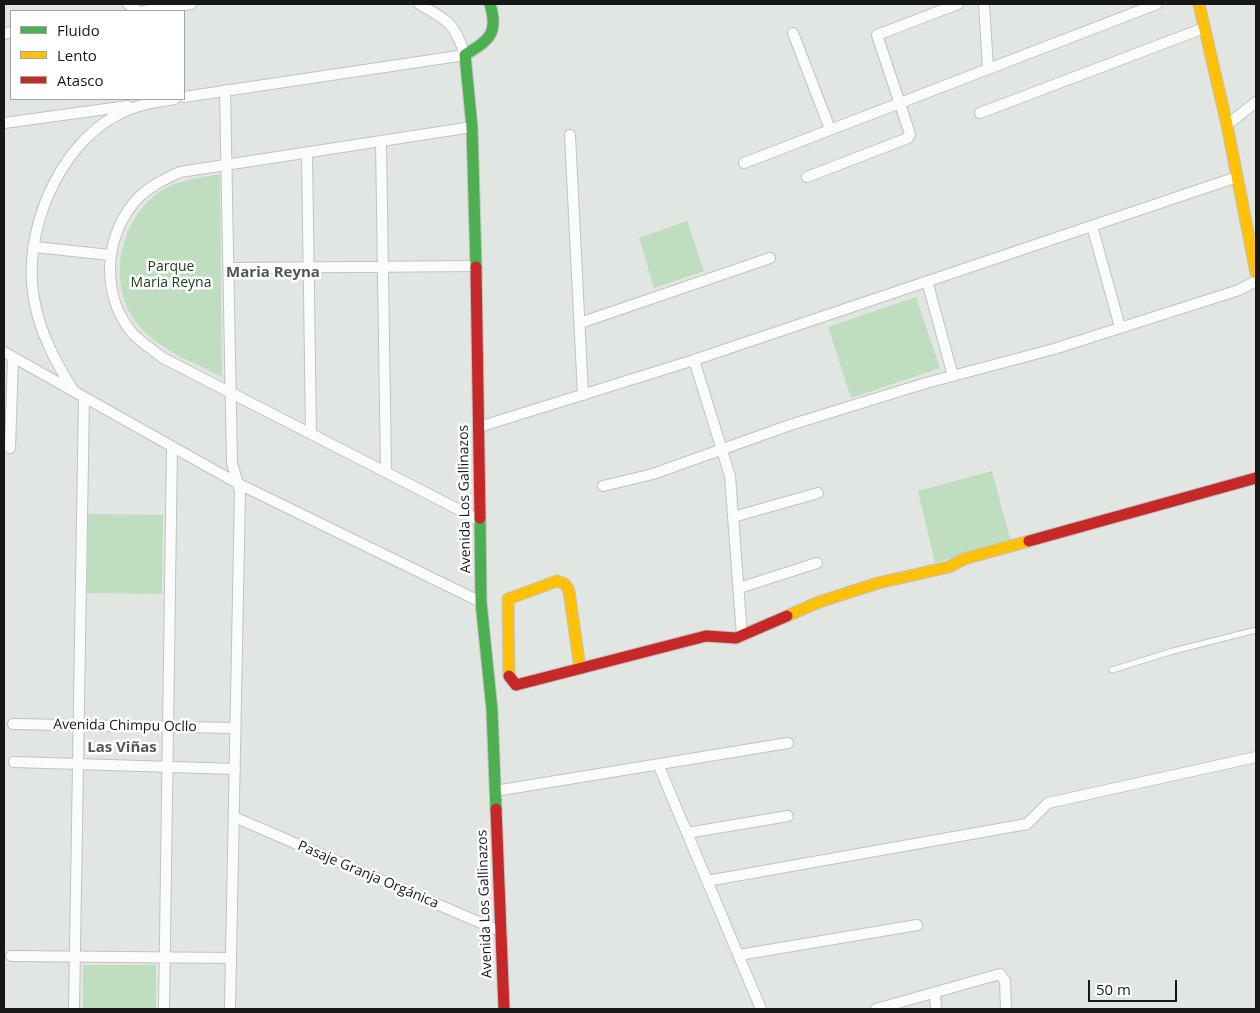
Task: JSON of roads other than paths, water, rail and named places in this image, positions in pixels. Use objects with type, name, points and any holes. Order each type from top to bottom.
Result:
[{"type":"street","points":[[151,10],[191,4]]},
{"type":"street","points":[[419,4],[443,18],[457,31],[466,55]]},
{"type":"street","points":[[185,97],[466,55],[492,38],[494,32],[490,4]]},
{"type":"street","points":[[807,177],[908,138],[910,134],[877,35],[958,4]]},
{"type":"street","points":[[984,4],[988,68]]},
{"type":"street","points":[[744,162],[1157,4]]},
{"type":"street","points":[[1199,4],[1227,126],[1256,273]]},
{"type":"street","points":[[980,113],[1204,28]]},
{"type":"street","points":[[793,34],[830,129]]},
{"type":"street","name":"Avenida Los Gallinazos","points":[[466,55],[472,127],[482,427],[481,602],[492,710],[504,1009]]},
{"type":"street","points":[[225,90],[232,463],[240,491],[230,1009]]},
{"type":"street","points":[[4,123],[168,100]]},
{"type":"street","points":[[1227,126],[1256,102]]},
{"type":"street","points":[[73,391],[52,357],[41,327],[34,299],[32,273],[35,247],[47,195],[75,152],[115,116],[141,104]]},
{"type":"street","points":[[472,127],[180,172],[160,181],[140,196],[124,216],[110,255],[110,279],[122,318],[147,347],[163,358],[480,520]]},
{"type":"street","points":[[570,135],[583,395]]},
{"type":"street","points":[[381,141],[386,472]]},
{"type":"street","points":[[307,152],[312,434]]},
{"type":"street","points":[[482,427],[694,360],[1237,178]]},
{"type":"street","points":[[1092,226],[1120,327]]},
{"type":"street","points":[[35,247],[110,255]]},
{"type":"street","points":[[580,323],[770,258]]},
{"type":"street","points":[[228,268],[476,266]]},
{"type":"street","points":[[927,281],[953,376]]},
{"type":"street","points":[[603,486],[653,474],[799,422],[953,376],[1054,349],[1239,290],[1256,282]]},
{"type":"street","points":[[4,352],[237,483],[481,602]]},
{"type":"street","points":[[10,448],[13,357]]},
{"type":"street","points":[[694,360],[730,476],[742,636]]},
{"type":"street","points":[[74,1009],[84,397]]},
{"type":"street","points":[[164,1009],[172,448]]},
{"type":"street","points":[[580,668],[569,590],[565,584],[558,581],[508,598],[507,656],[509,678],[516,685],[706,636],[736,638],[818,602],[878,583],[949,566],[974,556],[1256,478]]},
{"type":"street","points":[[733,517],[818,493]]},
{"type":"street","points":[[738,588],[818,563]]},
{"type":"street","name":"Avenida Chimpu Ocllo","points":[[13,724],[236,728]]},
{"type":"street","points":[[496,792],[788,743]]},
{"type":"street","points":[[707,881],[1027,824],[1048,803],[1256,758]]},
{"type":"street","points":[[14,762],[235,769]]},
{"type":"street","points":[[658,764],[761,1009]]},
{"type":"street","points":[[687,833],[788,816]]},
{"type":"street","name":"Pasaje Granja Orgánica","points":[[234,817],[502,932]]},
{"type":"street","points":[[739,955],[917,925]]},
{"type":"street","points":[[11,956],[231,958]]},
{"type":"street","points":[[876,1009],[1000,974],[1005,981],[1006,1009]]},
{"type":"street","points":[[934,992],[936,1009]]},
{"type":"lane","points":[[1112,670],[1173,651],[1256,630]]},
{"type":"district","name":"Maria Reyna","points":[[273,273]]},
{"type":"district","name":"Las Viñas","points":[[122,748]]},
{"type":"park label","name":"Parque Maria Reyna","points":[[171,276]]}]
